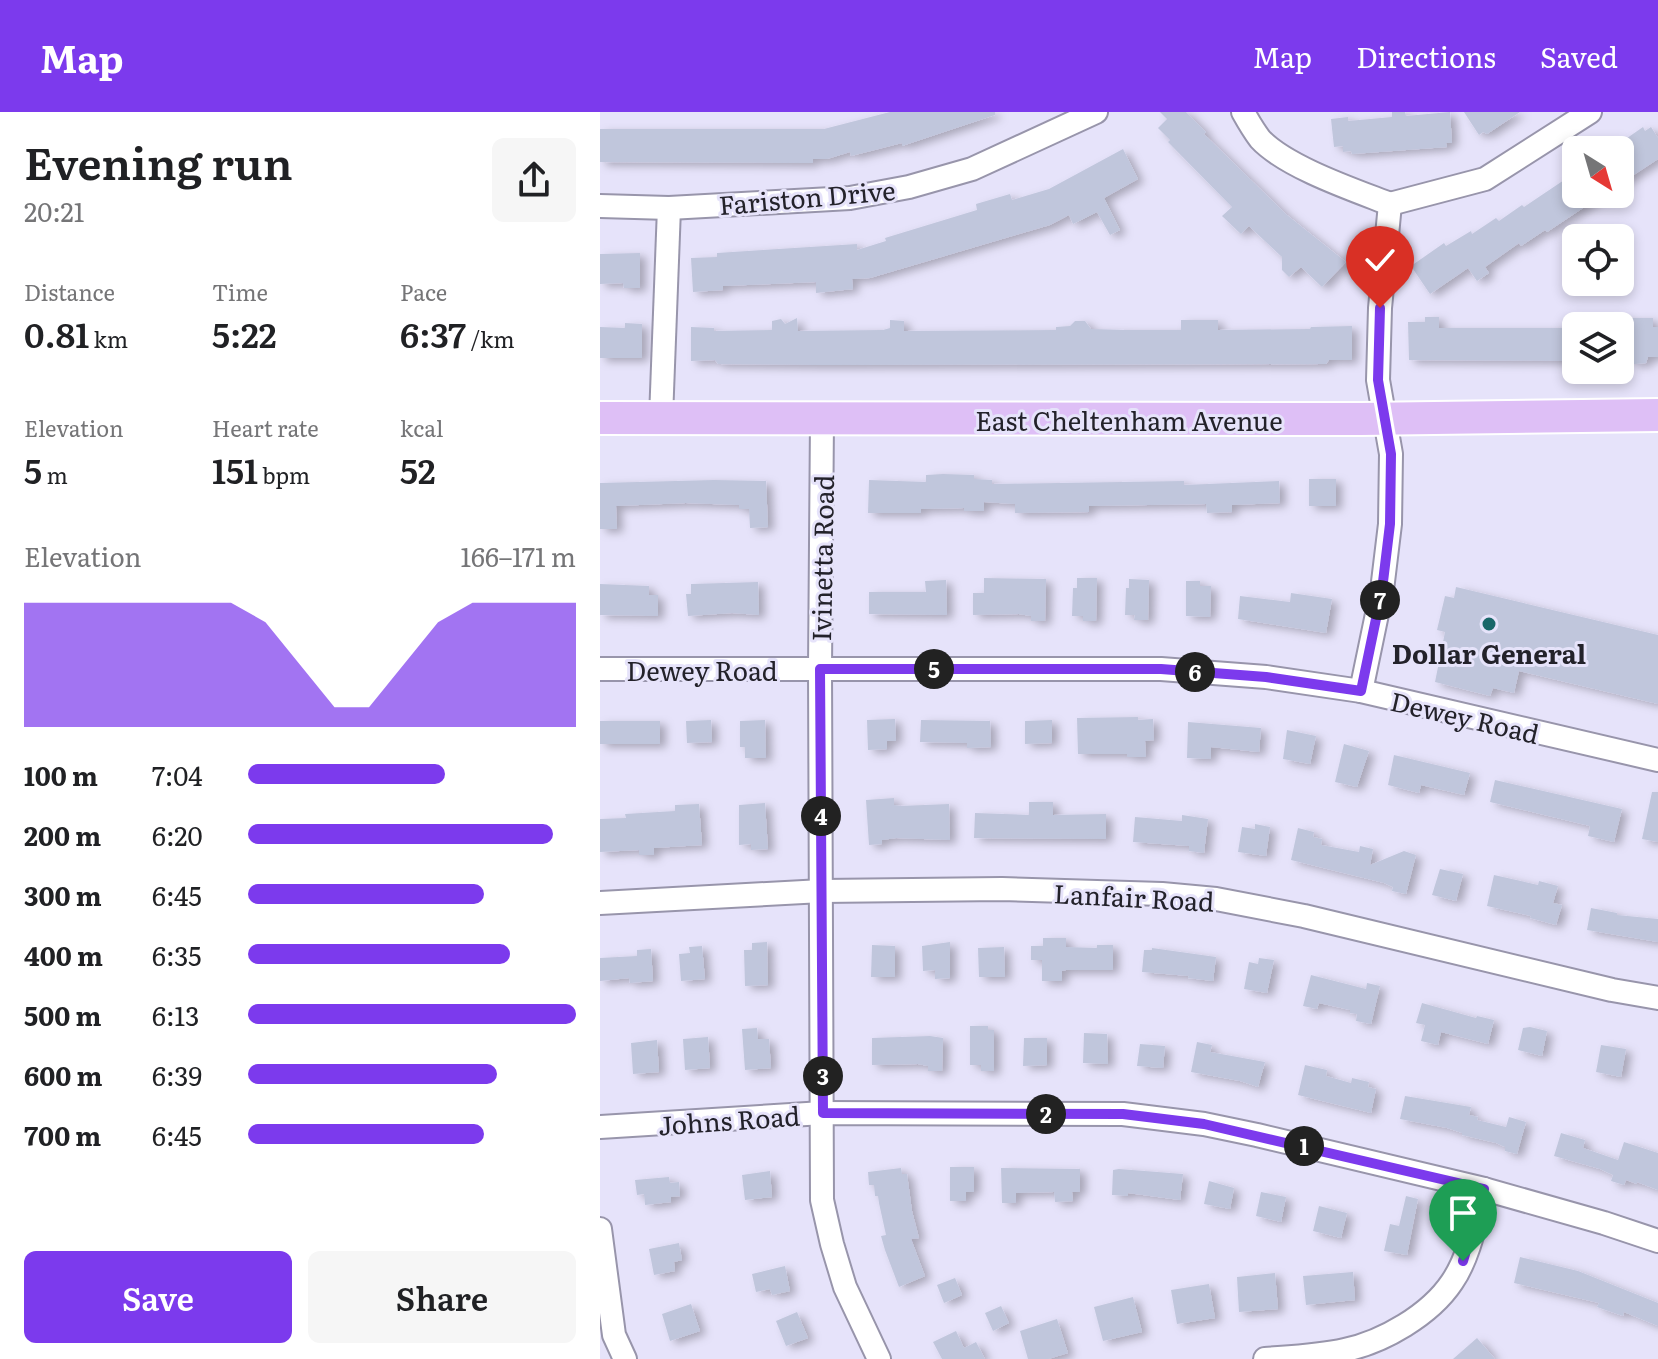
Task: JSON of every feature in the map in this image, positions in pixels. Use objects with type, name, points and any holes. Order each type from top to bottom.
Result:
[{"type":"highway","name":"East Cheltenham Avenue","points":[[600,418],[1385,419],[1658,415]]},
{"type":"street","name":"Fariston Drive","points":[[600,206],[669,208],[850,198],[909,187],[972,169],[1096,112]]},
{"type":"street","points":[[1243,112],[1261,139],[1284,156],[1339,185],[1390,204],[1485,179],[1590,112]]},
{"type":"street","points":[[1361,691],[1382,590],[1390,524],[1391,454],[1378,380],[1380,308],[1390,204]]},
{"type":"street","points":[[661,418],[669,208]]},
{"type":"street","name":"Ivinetta Road","points":[[822,419],[822,1200],[845,1287],[879,1359]]},
{"type":"street","name":"Dewey Road","points":[[600,669],[1161,669],[1266,677],[1361,691],[1658,760]]},
{"type":"street","name":"Lanfair Road","points":[[600,903],[822,891],[1002,889],[1162,894],[1216,899],[1304,916],[1612,990],[1658,998]]},
{"type":"street","name":"Johns Road","points":[[600,1127],[823,1113],[1123,1114],[1204,1124],[1484,1189],[1658,1241]]},
{"type":"street","points":[[1265,1359],[1349,1349],[1417,1316],[1437,1300],[1452,1282],[1463,1261],[1484,1189]]},
{"type":"street","points":[[600,1229],[607,1337],[625,1359]]},
{"type":"building","points":[[890,112],[995,112],[995,115],[902,146],[902,143],[851,156],[850,152],[827,159],[813,159],[813,163],[600,162],[600,129],[824,129]]},
{"type":"building","points":[[1160,112],[1186,112],[1206,132],[1204,134],[1287,215],[1346,262],[1322,287],[1301,267],[1289,277],[1282,270],[1282,257],[1249,226],[1241,234],[1222,216],[1232,207],[1168,142],[1170,140],[1158,128],[1167,119]]},
{"type":"building","points":[[1392,112],[1405,112],[1406,116],[1450,112],[1452,143],[1446,143],[1447,147],[1352,154],[1351,151],[1343,152],[1343,146],[1334,147],[1331,119],[1348,117],[1348,121],[1392,117]]},
{"type":"building","points":[[1464,112],[1520,112],[1487,134],[1483,132],[1479,135]]},
{"type":"building","points":[[1643,127],[1645,131],[1651,127],[1658,138],[1658,159],[1634,175],[1634,136],[1630,136]]},
{"type":"building","points":[[1123,149],[1138,179],[1104,198],[1120,230],[1110,235],[1097,212],[1073,224],[1069,215],[1050,225],[870,278],[852,279],[853,289],[816,293],[816,282],[723,286],[723,290],[693,292],[691,258],[717,257],[717,253],[857,244],[857,250],[886,241],[885,238],[977,210],[976,204],[1010,194],[1012,200],[1049,189]]},
{"type":"building","points":[[1562,181],[1562,208],[1583,208],[1547,232],[1545,230],[1521,246],[1519,243],[1485,267],[1489,273],[1477,281],[1468,268],[1430,294],[1411,266],[1444,243],[1446,246],[1496,218],[1499,221],[1522,205],[1524,207]]},
{"type":"building","points":[[640,253],[640,288],[624,288],[623,283],[600,284],[600,254]]},
{"type":"building","points":[[1425,317],[1439,317],[1439,328],[1562,328],[1562,361],[1409,360],[1408,322],[1425,322]]},
{"type":"building","points":[[797,318],[798,331],[883,330],[890,328],[890,320],[904,321],[904,331],[1056,330],[1056,327],[1070,326],[1075,321],[1085,321],[1091,329],[1125,330],[1181,330],[1181,320],[1218,320],[1218,330],[1352,326],[1352,360],[1329,360],[1326,364],[821,365],[691,361],[691,327],[714,328],[714,331],[772,330],[772,321],[781,319],[785,324]]},
{"type":"building","points":[[1634,318],[1653,318],[1653,327],[1658,327],[1658,357],[1648,357],[1646,363],[1634,364]]},
{"type":"building","points":[[625,323],[642,324],[642,358],[600,358],[600,327],[625,328]]},
{"type":"building","points":[[926,475],[974,475],[974,479],[992,480],[992,484],[1184,481],[1184,485],[1279,481],[1280,503],[1232,505],[1232,512],[1207,513],[1206,504],[1089,506],[1089,512],[1015,513],[1015,504],[984,502],[984,511],[964,511],[964,508],[921,509],[921,513],[868,513],[869,480],[926,482]]},
{"type":"building","points":[[1309,479],[1336,479],[1336,506],[1309,506]]},
{"type":"building","points":[[766,481],[768,527],[750,528],[749,509],[739,509],[739,505],[686,503],[616,506],[617,529],[600,529],[600,483]]},
{"type":"building","points":[[984,578],[1046,579],[1045,621],[1031,621],[1031,616],[1019,614],[973,615],[973,593],[984,593]]},
{"type":"building","points":[[1077,578],[1097,578],[1096,621],[1083,621],[1083,616],[1072,616],[1073,588],[1077,588]]},
{"type":"building","points":[[1129,579],[1149,580],[1148,620],[1134,620],[1135,615],[1125,615]]},
{"type":"building","points":[[946,580],[947,615],[869,614],[869,592],[926,592],[925,581]]},
{"type":"building","points":[[1186,581],[1200,581],[1200,586],[1211,586],[1210,617],[1186,616]]},
{"type":"building","points":[[758,582],[759,615],[688,616],[686,594],[691,594],[691,584]]},
{"type":"building","points":[[600,584],[649,586],[649,595],[658,595],[658,616],[600,615]]},
{"type":"building","points":[[1456,587],[1658,635],[1658,704],[1519,671],[1514,693],[1493,688],[1490,696],[1435,682],[1445,632],[1437,630],[1445,596],[1454,598]]},
{"type":"building","points":[[1291,593],[1332,599],[1326,633],[1238,619],[1240,596],[1290,602]]},
{"type":"building","points":[[1138,717],[1138,720],[1153,719],[1154,740],[1145,741],[1146,757],[1078,754],[1077,718]]},
{"type":"building","points":[[895,719],[896,741],[887,741],[887,749],[868,750],[867,720]]},
{"type":"building","points":[[711,720],[712,742],[687,743],[686,721]]},
{"type":"building","points":[[765,720],[766,758],[745,758],[745,747],[740,747],[740,721]]},
{"type":"building","points":[[921,720],[990,721],[991,747],[967,748],[967,743],[920,742]]},
{"type":"building","points":[[1052,720],[1052,743],[1025,744],[1025,721]]},
{"type":"building","points":[[600,721],[660,721],[660,744],[600,744]]},
{"type":"building","points":[[1188,722],[1261,728],[1259,752],[1211,747],[1211,759],[1187,758]]},
{"type":"building","points":[[1287,730],[1316,736],[1310,764],[1283,759]]},
{"type":"building","points":[[1344,744],[1369,751],[1357,787],[1335,782]]},
{"type":"building","points":[[1394,755],[1470,773],[1464,795],[1421,785],[1419,793],[1388,785]]},
{"type":"building","points":[[1495,780],[1622,809],[1614,842],[1588,836],[1590,826],[1490,802]]},
{"type":"building","points":[[1652,792],[1658,792],[1658,842],[1642,839]]},
{"type":"building","points":[[894,798],[894,805],[900,806],[949,804],[950,840],[896,838],[869,845],[866,800]]},
{"type":"building","points":[[1029,802],[1053,802],[1053,815],[1106,814],[1106,839],[974,838],[975,813],[1029,815]]},
{"type":"building","points":[[765,803],[768,849],[751,850],[751,844],[739,845],[739,805]]},
{"type":"building","points":[[699,804],[702,845],[654,848],[654,855],[639,855],[639,850],[600,852],[600,819],[675,811],[675,805]]},
{"type":"building","points":[[1182,815],[1208,819],[1204,853],[1189,851],[1189,846],[1133,842],[1135,817],[1182,821]]},
{"type":"building","points":[[1255,824],[1270,827],[1266,856],[1238,852],[1242,827],[1255,829]]},
{"type":"building","points":[[1298,828],[1314,832],[1313,837],[1322,839],[1321,845],[1359,852],[1360,846],[1373,849],[1370,865],[1404,851],[1416,855],[1406,894],[1392,891],[1393,887],[1384,883],[1291,860]]},
{"type":"building","points":[[1440,869],[1463,874],[1456,901],[1432,895]]},
{"type":"building","points":[[1494,875],[1538,885],[1539,881],[1558,886],[1553,903],[1562,905],[1556,925],[1487,906]]},
{"type":"building","points":[[1591,908],[1617,915],[1658,919],[1658,942],[1587,930]]},
{"type":"building","points":[[1043,938],[1066,938],[1066,947],[1113,945],[1113,970],[1066,970],[1062,971],[1062,981],[1042,981],[1042,960],[1031,960],[1031,946],[1043,946]]},
{"type":"building","points":[[767,942],[768,985],[745,986],[744,950],[752,950],[752,943]]},
{"type":"building","points":[[950,942],[950,978],[935,979],[935,970],[923,971],[922,946]]},
{"type":"building","points":[[872,945],[895,946],[895,977],[871,977]]},
{"type":"building","points":[[702,946],[705,979],[681,981],[679,954],[690,953],[689,947]]},
{"type":"building","points":[[1004,947],[1005,977],[979,977],[978,948]]},
{"type":"building","points":[[1152,948],[1216,957],[1213,981],[1142,972],[1144,950]]},
{"type":"building","points":[[651,949],[653,981],[630,983],[629,978],[600,981],[600,958],[637,956],[637,950]]},
{"type":"building","points":[[1259,958],[1274,960],[1267,993],[1244,989],[1249,962],[1258,964]]},
{"type":"building","points":[[1311,975],[1366,989],[1367,983],[1380,986],[1371,1024],[1356,1021],[1357,1014],[1350,1013],[1350,1010],[1319,1003],[1317,1009],[1303,1006]]},
{"type":"building","points":[[1422,1003],[1494,1020],[1488,1044],[1441,1032],[1438,1045],[1421,1041],[1425,1025],[1416,1023]]},
{"type":"building","points":[[970,1026],[988,1026],[988,1030],[994,1030],[994,1071],[981,1071],[981,1065],[970,1065]]},
{"type":"building","points":[[757,1028],[758,1039],[769,1039],[771,1068],[745,1070],[742,1029]]},
{"type":"building","points":[[1523,1028],[1547,1031],[1542,1056],[1518,1050]]},
{"type":"building","points":[[1084,1033],[1107,1034],[1108,1064],[1083,1063]]},
{"type":"building","points":[[708,1037],[710,1068],[685,1070],[683,1039]]},
{"type":"building","points":[[872,1038],[943,1038],[942,1071],[928,1071],[928,1066],[918,1064],[872,1065]]},
{"type":"building","points":[[1024,1038],[1047,1038],[1047,1065],[1023,1066]]},
{"type":"building","points":[[657,1040],[659,1072],[633,1074],[631,1043]]},
{"type":"building","points":[[1197,1042],[1212,1045],[1210,1052],[1265,1062],[1258,1087],[1191,1072]]},
{"type":"building","points":[[1140,1044],[1165,1046],[1163,1068],[1137,1066]]},
{"type":"building","points":[[1601,1045],[1626,1049],[1621,1077],[1596,1072]]},
{"type":"building","points":[[1305,1065],[1327,1070],[1326,1076],[1351,1083],[1352,1078],[1369,1082],[1368,1087],[1376,1089],[1371,1113],[1298,1095]]},
{"type":"building","points":[[1405,1096],[1471,1107],[1469,1115],[1478,1117],[1477,1120],[1506,1127],[1509,1117],[1526,1122],[1517,1154],[1505,1151],[1505,1147],[1496,1143],[1447,1128],[1400,1119]]},
{"type":"building","points":[[1561,1133],[1585,1140],[1583,1148],[1618,1160],[1624,1142],[1658,1153],[1658,1190],[1637,1182],[1626,1180],[1624,1185],[1611,1181],[1613,1175],[1600,1169],[1554,1156]]},
{"type":"building","points":[[950,1167],[974,1167],[974,1192],[966,1192],[966,1201],[950,1201]]},
{"type":"building","points":[[901,1168],[902,1174],[907,1174],[919,1238],[911,1239],[925,1276],[899,1287],[881,1236],[886,1235],[878,1196],[875,1196],[874,1185],[869,1185],[868,1172]]},
{"type":"building","points":[[1001,1168],[1080,1169],[1080,1192],[1072,1192],[1073,1201],[1055,1202],[1054,1192],[1016,1193],[1016,1203],[1002,1203]]},
{"type":"building","points":[[1113,1170],[1183,1174],[1180,1200],[1128,1193],[1128,1196],[1112,1195]]},
{"type":"building","points":[[770,1171],[772,1197],[745,1200],[742,1175]]},
{"type":"building","points":[[669,1177],[670,1183],[679,1182],[680,1196],[671,1197],[671,1202],[645,1205],[644,1194],[637,1195],[635,1180]]},
{"type":"building","points":[[1209,1181],[1234,1188],[1230,1209],[1204,1204]]},
{"type":"building","points":[[1261,1192],[1286,1197],[1281,1222],[1256,1216]]},
{"type":"building","points":[[1406,1196],[1418,1199],[1407,1255],[1384,1251],[1390,1224],[1399,1226]]},
{"type":"building","points":[[1319,1206],[1347,1213],[1341,1238],[1313,1231]]},
{"type":"building","points":[[679,1243],[682,1260],[674,1262],[675,1271],[654,1275],[649,1249]]},
{"type":"building","points":[[1520,1257],[1578,1271],[1658,1303],[1658,1326],[1624,1312],[1623,1316],[1597,1307],[1599,1303],[1514,1283]]},
{"type":"building","points":[[785,1266],[790,1291],[772,1295],[770,1289],[756,1292],[752,1274]]},
{"type":"building","points":[[1353,1272],[1355,1300],[1306,1305],[1303,1276]]},
{"type":"building","points":[[1275,1273],[1278,1309],[1239,1312],[1237,1277]]},
{"type":"building","points":[[955,1278],[962,1295],[944,1303],[937,1285]]},
{"type":"building","points":[[1209,1284],[1215,1318],[1177,1324],[1171,1290]]},
{"type":"building","points":[[1133,1297],[1142,1332],[1103,1341],[1094,1307]]},
{"type":"building","points":[[691,1304],[700,1331],[670,1341],[662,1314]]},
{"type":"building","points":[[1001,1306],[1009,1323],[993,1331],[985,1313]]},
{"type":"building","points":[[797,1312],[808,1338],[786,1346],[776,1321]]},
{"type":"building","points":[[1057,1319],[1068,1353],[1048,1359],[1028,1359],[1020,1331]]},
{"type":"building","points":[[956,1331],[964,1348],[976,1342],[985,1359],[942,1359],[933,1342]]},
{"type":"building","points":[[1477,1338],[1495,1359],[1453,1359]]},
{"type":"place","name":"Dollar General","points":[[1489,624]]},
{"type":"route","points":[[1380,308],[1378,380],[1391,454],[1390,524],[1382,590],[1361,691],[1266,677],[1161,669],[820,669],[823,1113],[1123,1114],[1204,1124],[1257,1135],[1484,1189],[1463,1261]]}]
